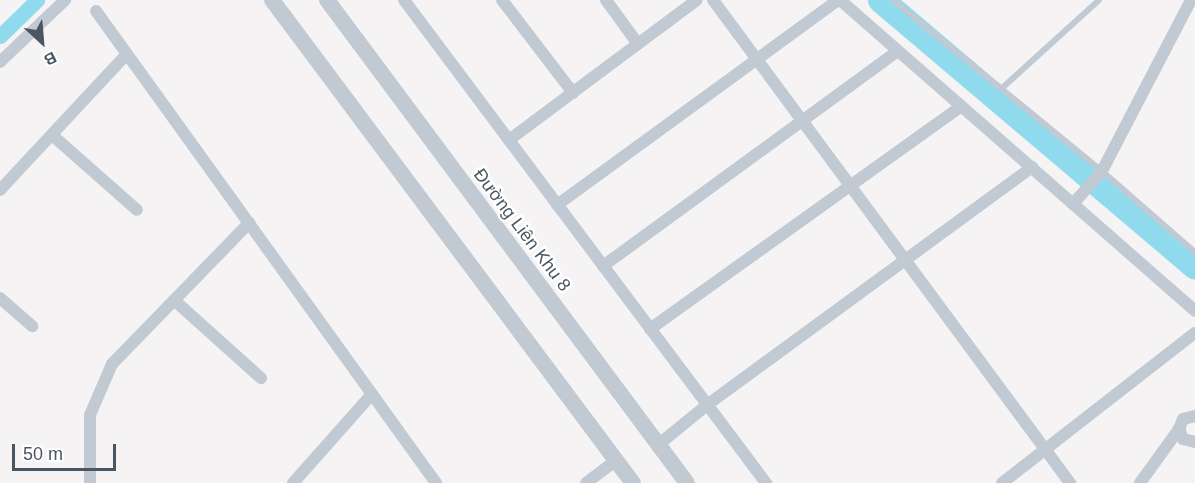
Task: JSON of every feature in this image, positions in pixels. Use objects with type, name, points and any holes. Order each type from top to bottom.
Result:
[{"type":"street","points":[[0,62],[65,0]]},
{"type":"street","points":[[272,0],[616,460],[629,482]]},
{"type":"street","name":"Đường Liên Khu 8","points":[[327,0],[687,483]]},
{"type":"street","points":[[404,0],[766,483]]},
{"type":"street","points":[[502,0],[573,93]]},
{"type":"street","points":[[606,0],[638,44]]},
{"type":"street","points":[[509,140],[698,0]]},
{"type":"street","points":[[713,0],[1070,483]]},
{"type":"street","points":[[557,205],[839,0],[1195,310]]},
{"type":"street","points":[[1074,203],[1102,171],[1191,0]]},
{"type":"street","points":[[96,10],[436,483]]},
{"type":"street","points":[[603,266],[898,51]]},
{"type":"street","points":[[0,190],[128,54]]},
{"type":"street","points":[[650,329],[961,106]]},
{"type":"street","points":[[52,135],[137,210]]},
{"type":"street","points":[[658,445],[707,405],[1032,167]]},
{"type":"street","points":[[90,483],[90,415],[112,364],[249,223]]},
{"type":"street","points":[[0,298],[32,326]]},
{"type":"street","points":[[174,300],[261,378]]},
{"type":"street","points":[[1002,483],[1195,333]]},
{"type":"street","points":[[292,483],[372,394]]},
{"type":"street","points":[[1140,483],[1179,429],[1183,419],[1195,416]]},
{"type":"street","points":[[1179,429],[1183,438],[1195,442]]},
{"type":"street","points":[[586,483],[616,460]]},
{"type":"lane","points":[[893,0],[1102,171],[1195,252]]},
{"type":"lane","points":[[1001,89],[1099,0]]},
{"type":"waterway","points":[[0,36],[37,0]]},
{"type":"waterway","points":[[881,0],[1195,266]]}]
